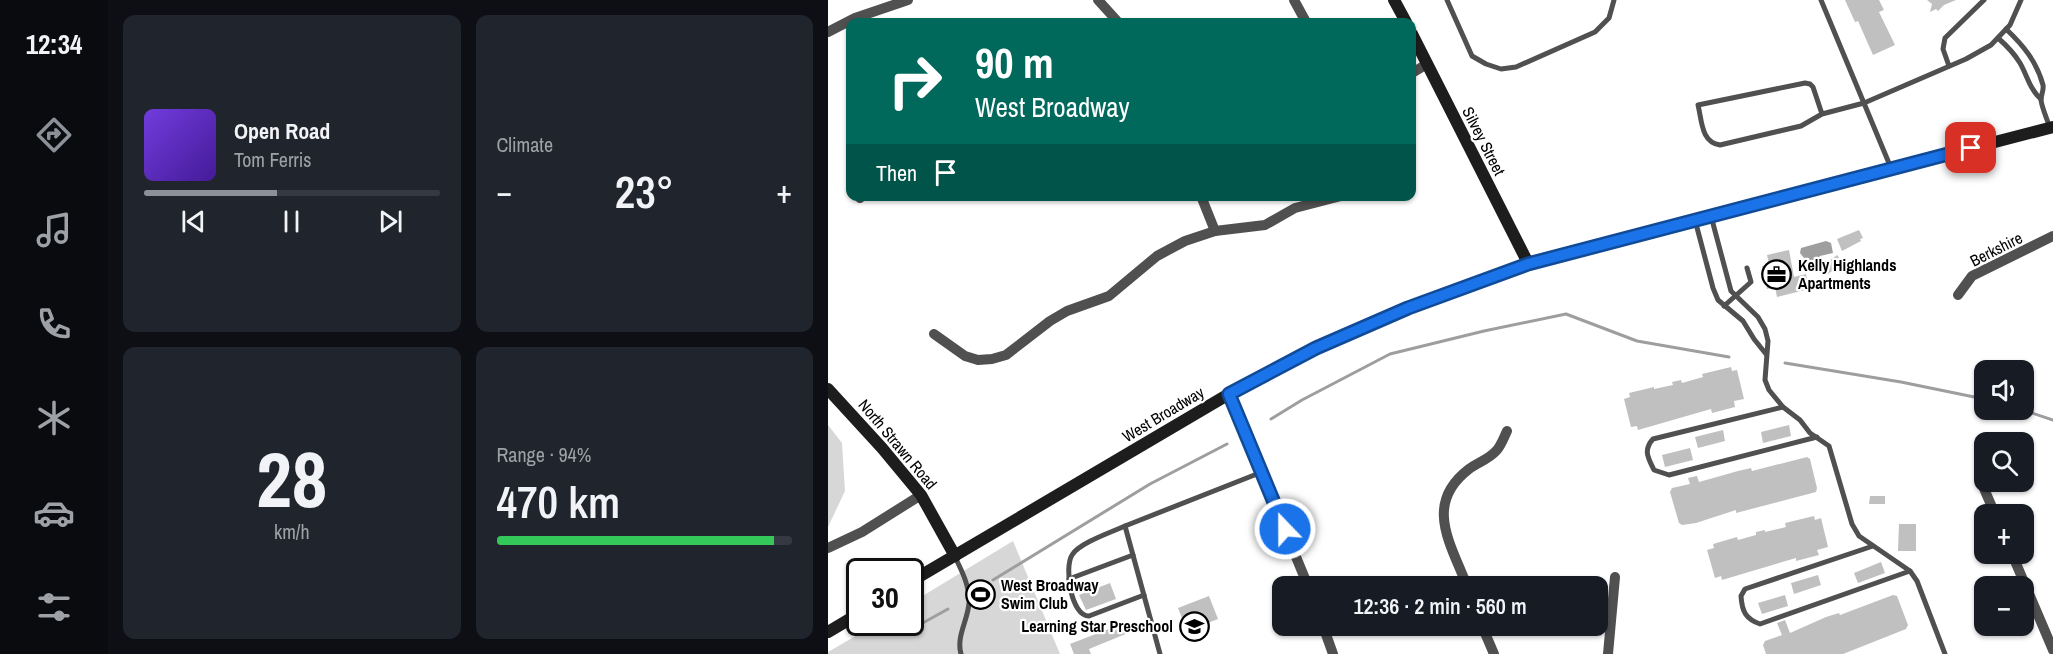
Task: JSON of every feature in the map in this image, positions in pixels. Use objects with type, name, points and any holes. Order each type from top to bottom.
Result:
[{"type":"main road","points":[[1395,0],[1404,18]]},
{"type":"main road","name":"Silvey Street","points":[[1416,42],[1528,264]]},
{"type":"main road","name":"West Broadway","points":[[924,574],[1229,394],[1316,348],[1408,308],[1528,264],[1892,169],[2052,131]]},
{"type":"main road","name":"North Strawn Road","points":[[828,389],[921,495],[955,556]]},
{"type":"main road","points":[[828,632],[846,621]]},
{"type":"street","points":[[855,18],[908,0]]},
{"type":"street","points":[[1098,0],[1114,18]]},
{"type":"street","points":[[1294,0],[1304,18]]},
{"type":"street","points":[[828,32],[846,23]]},
{"type":"street","points":[[1416,70],[1427,64]]},
{"type":"street","points":[[1203,201],[1215,231]]},
{"type":"street","points":[[934,334],[965,356],[978,360],[1006,355],[1050,321],[1109,296],[1157,256],[1185,241],[1215,231],[1265,225],[1295,208],[1318,201]]},
{"type":"street","name":"Berkshire","points":[[1958,295],[1972,276],[2053,236]]},
{"type":"street","points":[[1229,394],[1304,576]]},
{"type":"street","points":[[1463,576],[1443,522],[1444,503],[1454,484],[1468,470],[1496,451],[1507,431]]},
{"type":"street","points":[[828,548],[862,532],[921,495]]},
{"type":"street","points":[[2016,564],[2053,650]]},
{"type":"street","points":[[1608,654],[1615,577]]},
{"type":"street","points":[[1327,636],[1334,654]]},
{"type":"street","points":[[1486,636],[1494,654]]},
{"type":"lane","points":[[1447,0],[1472,56],[1501,69],[1516,67],[1595,32],[1609,18],[1614,0]]},
{"type":"lane","points":[[1821,0],[1892,169]]},
{"type":"lane","points":[[1949,66],[1943,49],[1945,38],[1984,0]]},
{"type":"lane","points":[[1822,114],[1813,87],[1804,83],[1698,105],[1706,137],[1713,144],[1720,145],[1801,126],[1822,114],[1864,102],[1949,66],[1991,45],[2010,25],[2021,0]]},
{"type":"lane","points":[[2006,29],[2031,56],[2044,88],[2041,99],[2052,131]]},
{"type":"lane","points":[[1998,38],[2011,50],[2020,63],[2034,94],[2041,99]]},
{"type":"lane","points":[[1711,216],[1731,291],[1766,328],[1768,341],[1765,380],[1769,390],[1782,407],[1800,420],[1810,433],[1829,446],[1852,524],[1859,536],[1910,570],[1917,581],[1945,654]]},
{"type":"lane","points":[[1695,220],[1718,300],[1743,321],[1766,354]]},
{"type":"lane","points":[[1724,306],[1751,282],[1748,268]]},
{"type":"lane","points":[[1782,407],[1653,440],[1647,446],[1647,456],[1654,470],[1669,475],[1817,437]]},
{"type":"lane","points":[[1144,595],[1084,616],[1078,612],[1070,588],[1071,556],[1078,548],[1125,526],[1262,472]]},
{"type":"lane","points":[[1125,526],[1160,654]]},
{"type":"lane","points":[[1873,546],[1745,589],[1741,596],[1744,612],[1750,620],[1760,624],[1910,570]]},
{"type":"lane","points":[[1070,579],[1133,555]]},
{"type":"lane","points":[[955,556],[967,583],[969,603],[961,633],[961,654]]},
{"type":"shaded area","points":[[1826,241],[1831,243],[1833,253],[1820,256],[1818,263],[1804,265],[1804,258],[1800,253],[1801,248]]},
{"type":"shaded area","points":[[828,425],[842,443],[845,491],[828,527]]},
{"type":"shaded area","name":"West Broadway Swim Club","points":[[1013,541],[1060,654],[828,654],[856,636],[924,636],[924,595]]},
{"type":"building","points":[[1845,0],[1879,0],[1884,10],[1879,12],[1895,45],[1873,55],[1858,21],[1855,22]]},
{"type":"building","points":[[1927,0],[1956,0],[1944,5],[1938,11],[1936,9],[1930,12],[1932,4]]},
{"type":"building","points":[[1859,230],[1863,238],[1860,239],[1861,241],[1842,251],[1837,239]]},
{"type":"building","name":"Kelly Highlands Apartments","points":[[1789,250],[1794,277],[1806,274],[1809,289],[1777,297],[1775,287],[1767,289],[1766,282],[1764,283],[1762,266],[1769,264],[1767,255]]},
{"type":"building","points":[[1837,255],[1843,263],[1828,274],[1822,266]]},
{"type":"building","points":[[1731,367],[1732,371],[1737,370],[1744,399],[1734,401],[1735,407],[1712,413],[1711,409],[1638,430],[1637,426],[1631,427],[1624,399],[1630,397],[1629,393],[1673,385],[1672,382],[1681,380],[1682,383],[1703,377],[1702,374]]},
{"type":"building","points":[[1789,425],[1791,436],[1763,443],[1761,432]]},
{"type":"building","points":[[1723,430],[1725,441],[1698,448],[1695,437]]},
{"type":"building","points":[[1690,448],[1693,460],[1665,467],[1662,455]]},
{"type":"building","points":[[1807,457],[1810,459],[1816,492],[1736,513],[1736,510],[1696,523],[1682,525],[1679,523],[1670,492],[1672,488],[1690,484],[1688,478],[1697,476],[1699,482],[1738,471],[1751,468],[1752,471]]},
{"type":"building","points":[[1870,496],[1885,496],[1885,504],[1869,504]]},
{"type":"building","points":[[1814,516],[1815,520],[1821,518],[1828,547],[1817,550],[1819,555],[1796,561],[1796,558],[1722,580],[1721,576],[1715,578],[1707,550],[1714,548],[1713,544],[1737,537],[1738,540],[1756,535],[1756,532],[1786,527],[1785,523]]},
{"type":"building","points":[[1899,524],[1916,524],[1916,551],[1898,551]]},
{"type":"building","points":[[1881,562],[1885,573],[1858,583],[1854,573]]},
{"type":"building","points":[[1818,575],[1821,585],[1794,594],[1791,583]]},
{"type":"building","points":[[1110,583],[1116,599],[1086,610],[1079,595]]},
{"type":"building","points":[[1785,595],[1788,606],[1762,614],[1758,603]]},
{"type":"building","points":[[1893,595],[1897,596],[1908,625],[1906,629],[1843,654],[1766,654],[1763,645],[1765,641],[1782,635],[1777,623],[1785,620],[1790,633],[1826,617],[1839,613],[1840,615]]},
{"type":"building","name":"Learning Star Preschool","points":[[1209,596],[1218,619],[1187,631],[1178,608]]},
{"type":"building","points":[[1129,621],[1133,631],[1089,649],[1091,654],[1074,654],[1070,644]]},
{"type":"waterway","points":[[1271,419],[1302,400],[1390,354],[1566,314],[1637,341],[1729,357]]},
{"type":"waterway","points":[[1785,363],[1901,382],[1974,397]]},
{"type":"waterway","points":[[2034,414],[2053,420]]},
{"type":"waterway","points":[[993,580],[1150,484],[1227,444]]},
{"type":"waterway","points":[[924,622],[948,609]]},
{"type":"place","name":"Kelly Highlands Apartments","points":[[1777,274]]},
{"type":"place","name":"West Broadway Swim Club","points":[[980,594]]},
{"type":"place","name":"Learning Star Preschool","points":[[1194,626]]},
{"type":"route","points":[[1285,529],[1229,394],[1316,348],[1408,308],[1528,264],[1971,148]]}]
